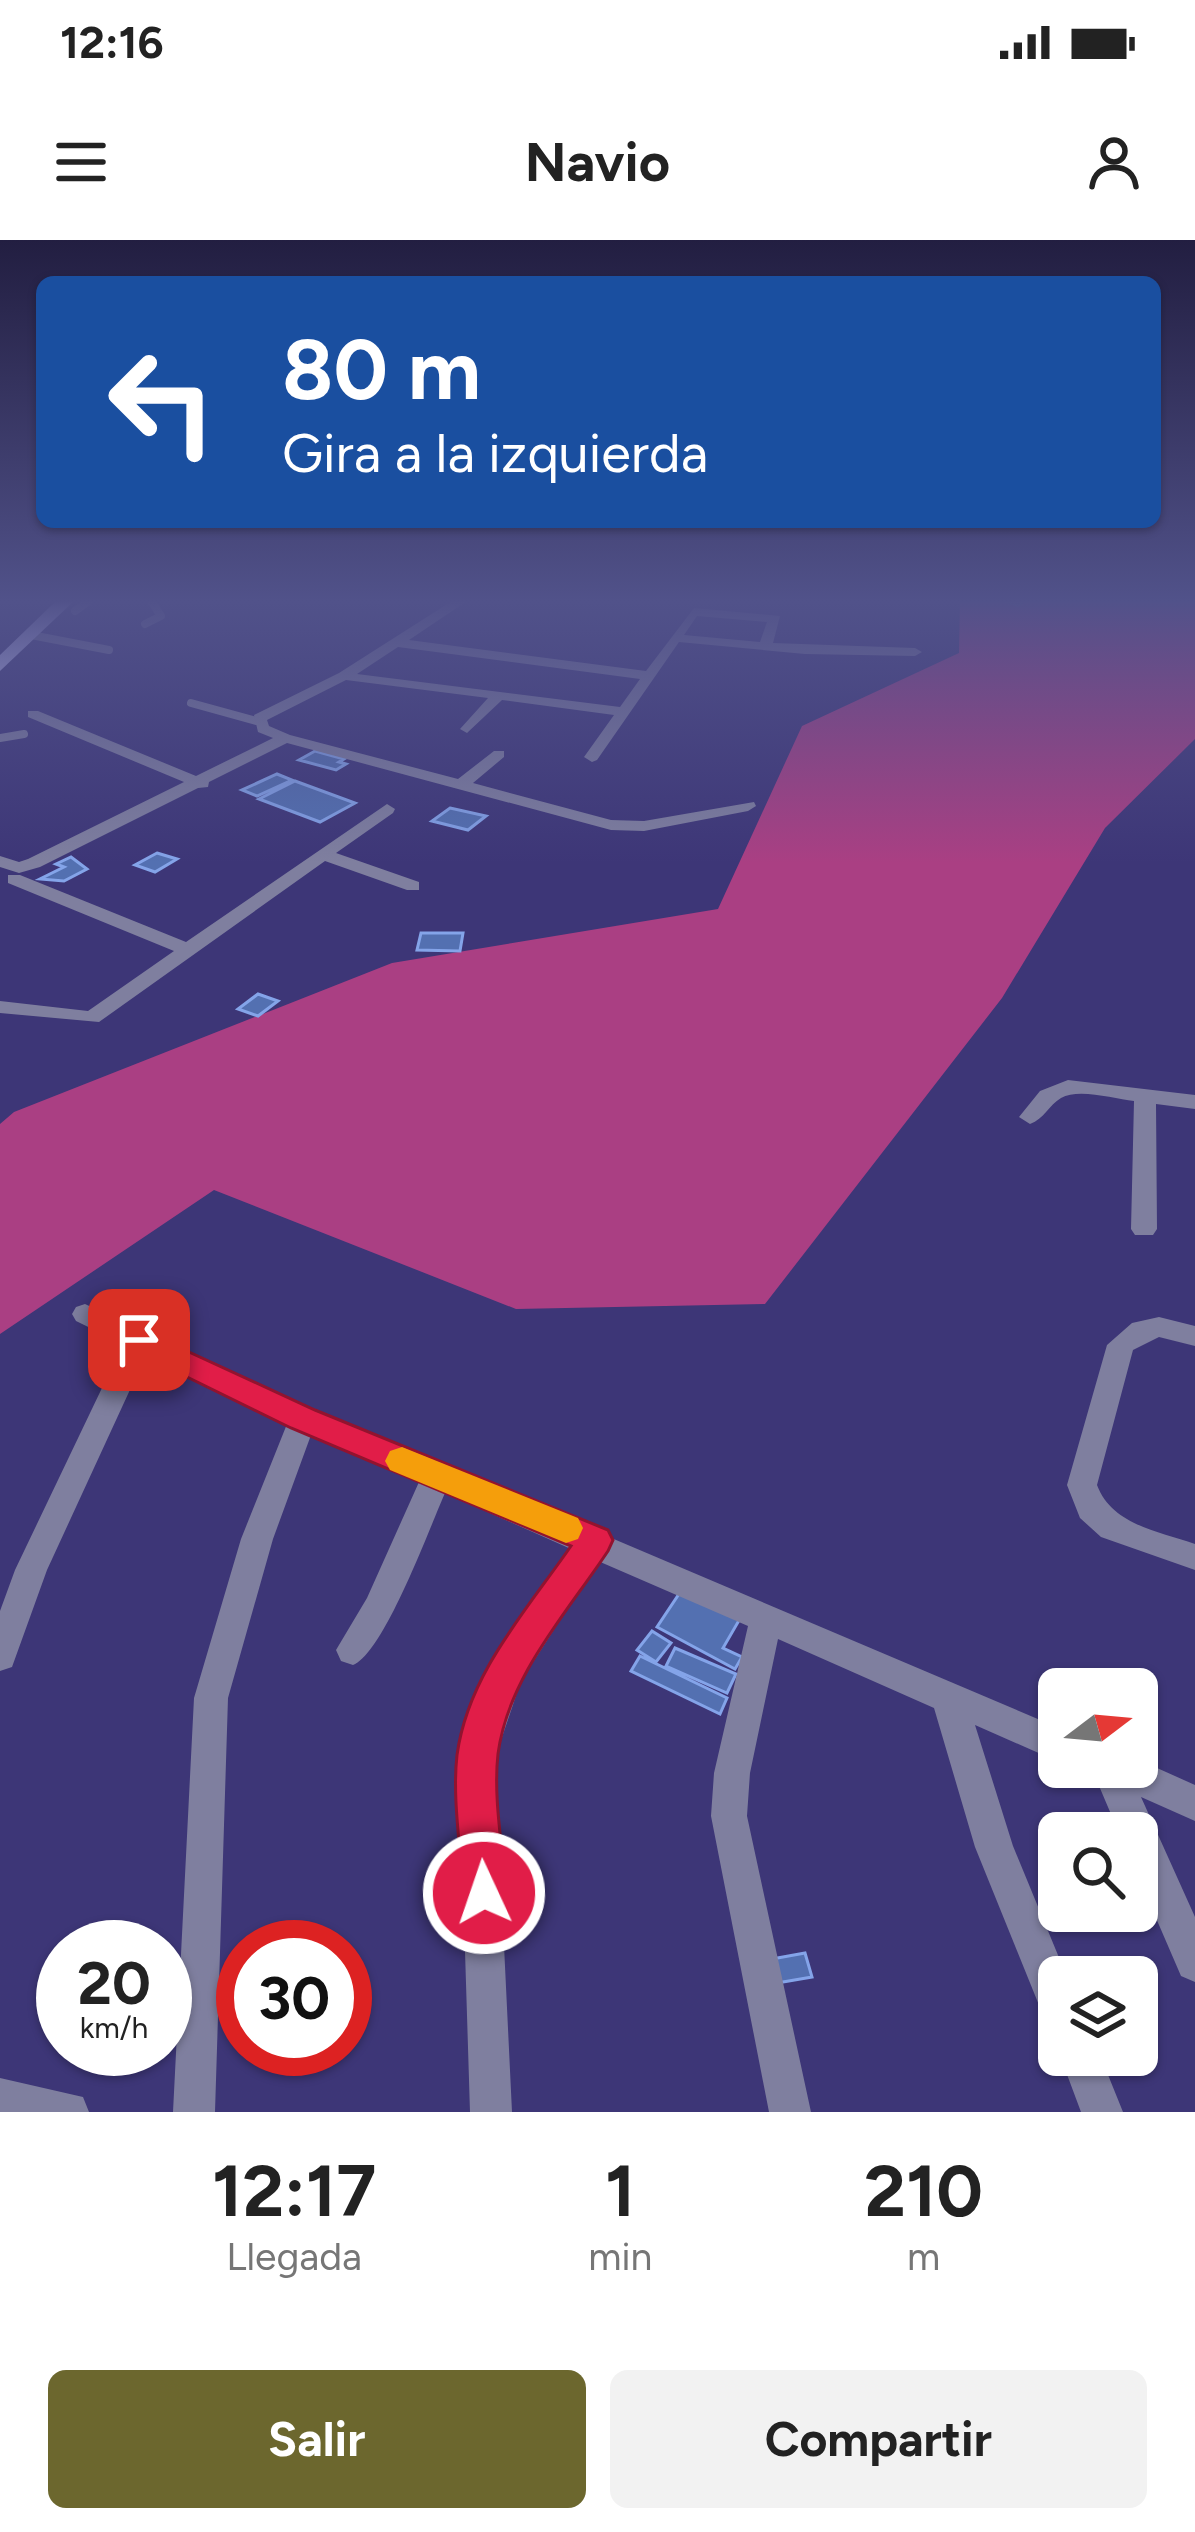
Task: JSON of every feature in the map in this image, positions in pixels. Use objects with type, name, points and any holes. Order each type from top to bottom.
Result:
[{"type":"street","points":[[256,721],[320,688]]},
{"type":"street","points":[[440,688],[621,711]]},
{"type":"street","points":[[592,757],[636,688]]},
{"type":"street","points":[[467,729],[499,696]]},
{"type":"street","points":[[33,714],[202,784]]},
{"type":"street","points":[[256,721],[285,738],[628,826],[748,806]]},
{"type":"street","points":[[8,876],[202,784],[285,738]]},
{"type":"street","points":[[461,785],[500,754]]},
{"type":"street","points":[[0,1007],[92,1018],[387,809]]},
{"type":"street","points":[[320,854],[413,886]]},
{"type":"street","points":[[8,876],[188,950]]},
{"type":"street","points":[[1030,1117],[1048,1096],[1068,1087],[1195,1102]]},
{"type":"street","points":[[1144,1096],[1144,1229]]},
{"type":"street","points":[[85,1314],[303,1419],[595,1540],[765,1623],[1038,1737]]},
{"type":"street","points":[[1195,1336],[1159,1328],[1142,1330],[1120,1346],[1082,1485],[1091,1509],[1112,1528],[1195,1557]]},
{"type":"street","points":[[0,1656],[31,1570],[139,1340]]},
{"type":"street","points":[[194,2112],[211,1698],[257,1540],[303,1419]]},
{"type":"street","points":[[353,1650],[379,1607],[437,1476]]},
{"type":"street","points":[[491,2112],[477,1758],[486,1714],[501,1677],[595,1540]]},
{"type":"street","points":[[765,1623],[736,1750],[729,1816],[790,2112]]},
{"type":"street","points":[[950,1702],[994,1847],[1039,1956]]},
{"type":"street","points":[[1158,1787],[1195,1803]]},
{"type":"street","points":[[1121,1788],[1195,1962]]},
{"type":"street","points":[[1087,2076],[1102,2112]]},
{"type":"street","points":[[0,2099],[68,2112]]},
{"type":"lane","points":[[190,704],[256,721]]},
{"type":"lane","points":[[0,738],[24,734]]},
{"type":"shaded area","points":[[883,688],[1195,688],[1195,739],[1105,828],[1002,998],[765,1304],[516,1309],[214,1190],[0,1334],[0,1124],[14,1112],[392,963],[718,909],[802,726]]},
{"type":"building","points":[[315,751],[344,759],[339,762],[346,764],[336,770],[299,760]]},
{"type":"building","points":[[277,774],[292,780],[257,796],[242,790]]},
{"type":"building","points":[[295,781],[355,803],[320,822],[259,799]]},
{"type":"building","points":[[450,808],[486,816],[468,830],[432,821]]},
{"type":"building","points":[[157,853],[177,859],[155,872],[135,865]]},
{"type":"building","points":[[71,857],[87,869],[64,881],[40,879],[64,867],[56,864]]},
{"type":"building","points":[[421,933],[463,933],[460,951],[417,950]]},
{"type":"building","points":[[258,994],[278,1001],[258,1016],[238,1009]]},
{"type":"building","points":[[683,1588],[741,1617],[723,1648],[742,1657],[735,1669],[657,1627]]},
{"type":"building","points":[[652,1631],[671,1643],[656,1662],[637,1650]]},
{"type":"building","points":[[675,1648],[736,1674],[727,1693],[666,1666]]},
{"type":"building","points":[[640,1656],[727,1698],[720,1714],[631,1671]]},
{"type":"building","points":[[805,1953],[812,1977],[777,1983],[772,1959]]},
{"type":"slow traffic","points":[[402,1461],[566,1528]]},
{"type":"route","points":[[139,1340],[303,1419],[595,1540],[501,1677],[486,1714],[477,1758],[484,1893]]}]
